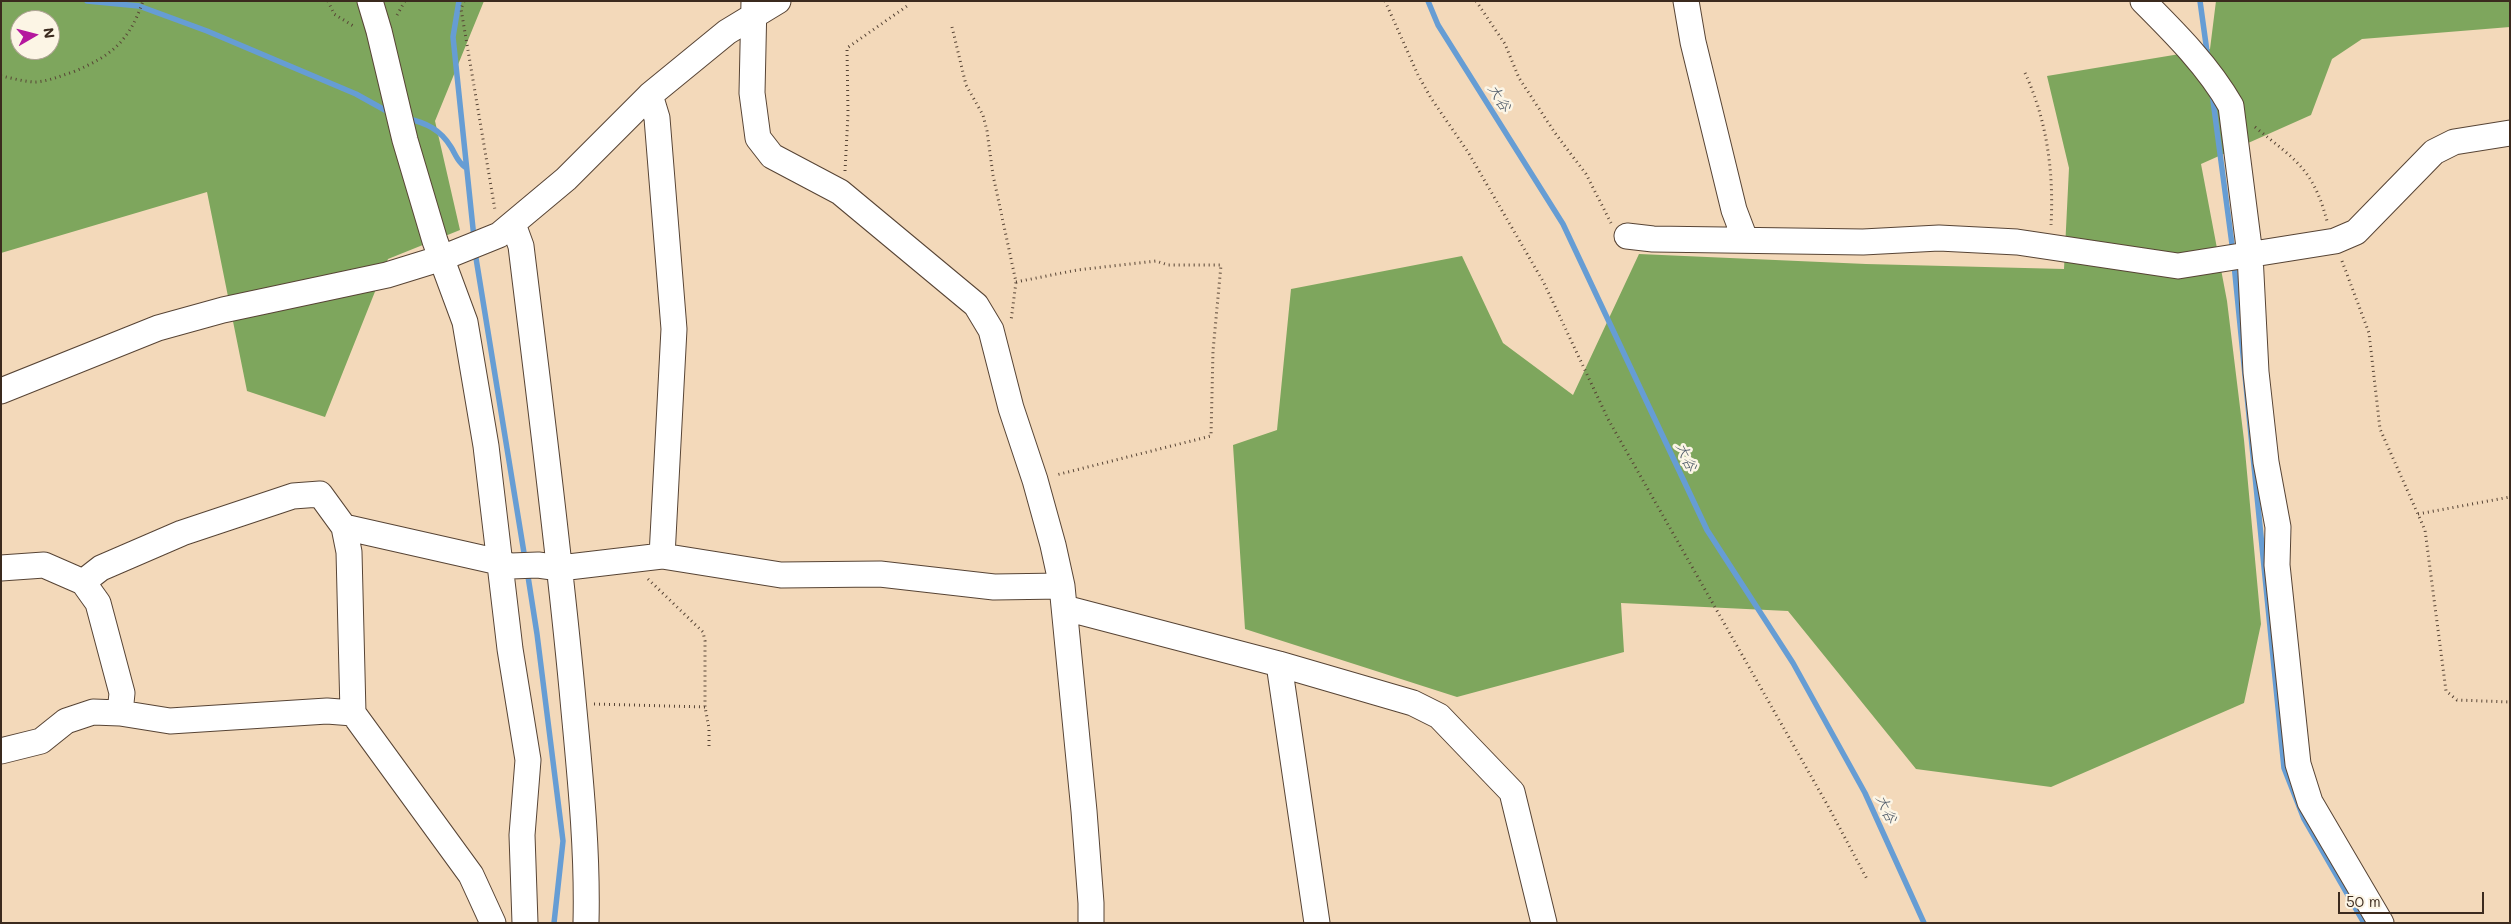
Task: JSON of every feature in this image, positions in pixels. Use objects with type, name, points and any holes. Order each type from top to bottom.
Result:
[{"type":"street","points":[[370,1],[405,140],[442,258],[465,322],[486,446],[510,649],[528,760],[522,826],[525,923]]},
{"type":"street","points":[[1,391],[158,328],[224,310],[387,275],[442,258],[506,230],[566,179],[650,95],[753,9],[778,1]]},
{"type":"street","points":[[1686,1],[1693,42],[1732,200],[1745,240]]},
{"type":"street","points":[[2144,1],[2220,87],[2231,106],[2250,255],[2256,372],[2266,462],[2278,527],[2277,565],[2298,764],[2310,802],[2381,923]]},
{"type":"street","points":[[753,9],[752,93],[758,138],[772,156],[840,192],[976,306],[991,330],[1011,408],[1035,480],[1063,597],[1084,812],[1091,923]]},
{"type":"street","points":[[650,95],[657,118],[674,329],[662,556]]},
{"type":"street","points":[[1627,236],[1653,239],[1862,242],[1939,238],[2017,242],[2178,266],[2333,241],[2356,232],[2434,152],[2454,142],[2510,133]]},
{"type":"street","points":[[506,230],[520,246],[560,568],[573,704],[587,891],[586,923]]},
{"type":"street","points":[[83,582],[101,568],[182,533],[293,496],[320,494],[344,527],[349,552],[353,713],[471,875],[493,923]]},
{"type":"street","points":[[344,527],[511,566],[538,565],[560,568],[662,556],[781,575],[880,574],[1063,597],[1413,703],[1439,716],[1512,792],[1544,923]]},
{"type":"street","points":[[1,568],[44,565],[83,582],[98,603],[122,692],[120,713]]},
{"type":"street","points":[[1280,664],[1317,923]]},
{"type":"street","points":[[1,751],[40,741],[66,721],[93,712],[120,713],[170,721],[327,711],[353,713]]},
{"type":"path","points":[[1,76],[34,82],[53,80],[98,61],[124,41],[137,18],[143,1]]},
{"type":"path","points":[[464,1],[461,10],[506,230]]},
{"type":"path","points":[[1385,1],[1426,91],[1468,152],[1544,284],[1608,419],[1824,797],[1868,881]]},
{"type":"path","points":[[1476,1],[1505,44],[1520,78],[1555,133],[1586,174],[1606,218],[1614,227],[1627,236]]},
{"type":"path","points":[[840,192],[844,189],[848,114],[847,48],[910,4]]},
{"type":"path","points":[[952,27],[966,85],[983,115],[993,175],[1016,282],[1012,316],[1006,333],[995,347]]},
{"type":"path","points":[[2025,72],[2042,118],[2052,184],[2049,247]]},
{"type":"path","points":[[2232,112],[2241,115],[2302,166],[2314,183],[2321,198],[2333,241],[2369,333],[2380,430],[2425,530],[2446,692],[2458,700],[2510,702]]},
{"type":"path","points":[[1016,282],[1077,270],[1156,261],[1168,266],[1221,265],[1213,351],[1211,436],[1035,480]]},
{"type":"path","points":[[2418,514],[2510,497]]},
{"type":"path","points":[[625,559],[702,632],[705,641],[705,708],[710,728],[710,746]]},
{"type":"path","points":[[573,704],[705,708]]},
{"type":"green space","points":[[1,1],[484,1],[435,121],[460,230],[388,259],[325,417],[247,391],[207,192],[1,253]]},
{"type":"green space","points":[[2216,1],[2510,1],[2510,27],[2362,39],[2332,59],[2311,115],[2201,164],[2227,301],[2244,440],[2261,624],[2244,703],[2051,787],[1916,769],[1788,611],[1621,603],[1624,652],[1457,697],[1245,629],[1233,445],[1277,430],[1291,289],[1462,256],[1503,343],[1573,395],[1639,254],[1866,264],[2064,269],[2069,168],[2047,76],[2210,49]]},
{"type":"waterway","points":[[87,1],[139,6],[207,31],[356,94],[392,114]]},
{"type":"waterway","points":[[459,1],[453,37],[474,238]]},
{"type":"waterway","name":"大谷","points":[[1428,1],[1438,25],[1563,224],[1707,530],[1793,663],[1865,793],[1924,923]]},
{"type":"waterway","points":[[2200,1],[2208,59]]},
{"type":"waterway","points":[[2212,93],[2233,252]]},
{"type":"waterway","points":[[406,118],[420,122],[437,131],[447,141],[458,160],[465,167]]},
{"type":"waterway","points":[[475,252],[525,559]]},
{"type":"waterway","points":[[2234,264],[2284,768],[2304,819],[2364,923]]},
{"type":"waterway","points":[[527,570],[563,841],[554,923]]}]
